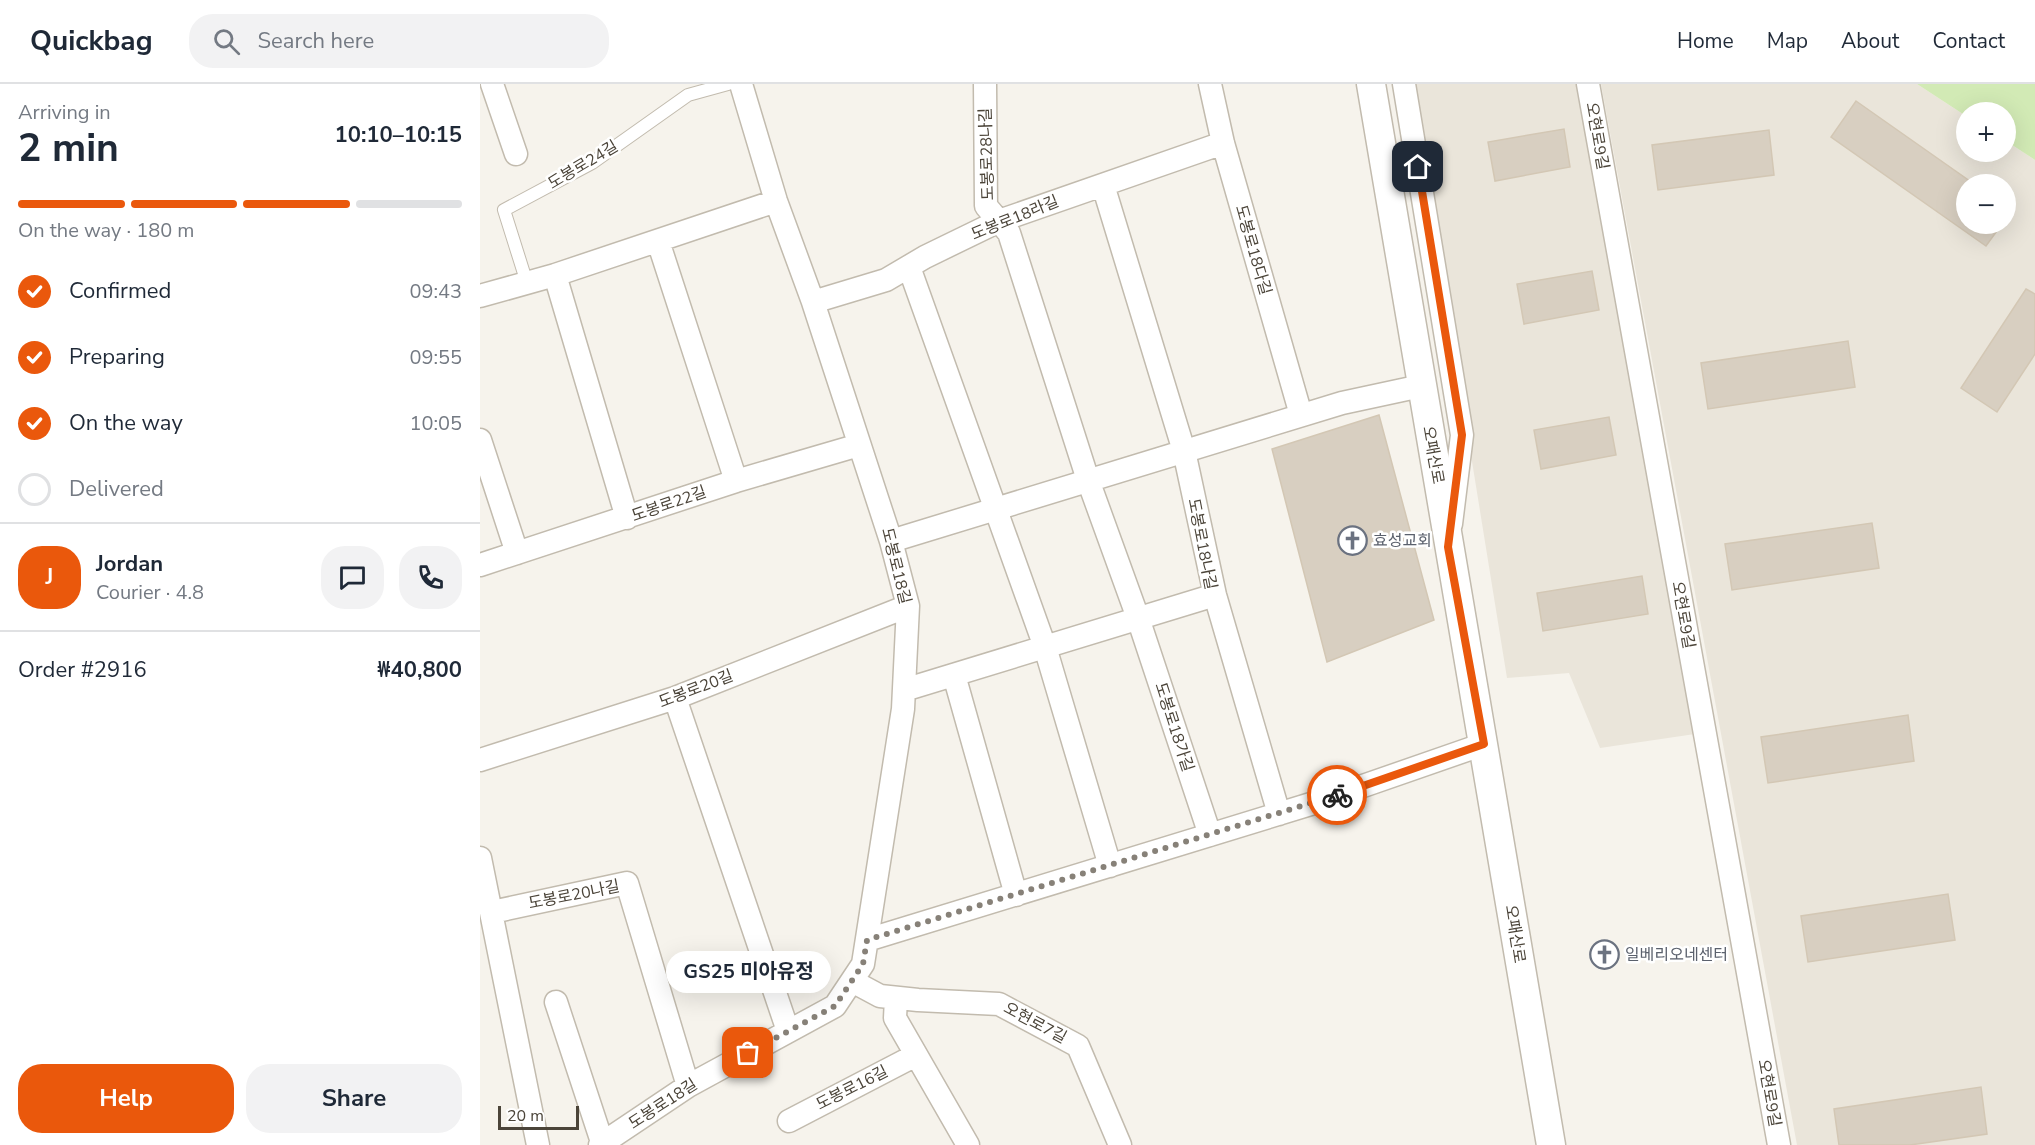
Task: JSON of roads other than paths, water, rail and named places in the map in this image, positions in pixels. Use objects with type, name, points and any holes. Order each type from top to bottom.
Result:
[{"type":"street","points":[[492,84],[516,154]]},
{"type":"street","name":"도봉로18길","points":[[556,1002],[602,1145],[688,1086],[835,1006],[863,964],[903,709],[908,606],[891,542],[813,302],[776,201],[741,84]]},
{"type":"street","name":"도봉로28나길","points":[[985,84],[986,206],[999,221]]},
{"type":"street","name":"도봉로18다길","points":[[1210,84],[1222,143],[1301,416]]},
{"type":"street","name":"오패산로","points":[[1371,84],[1551,1145]]},
{"type":"street","points":[[1404,84],[1462,435],[1448,547]]},
{"type":"street","name":"오현로9길","points":[[1588,84],[1779,1145]]},
{"type":"street","name":"도봉로18라길","points":[[813,302],[886,280],[999,221],[1222,143]]},
{"type":"street","points":[[1103,185],[1184,451]]},
{"type":"street","points":[[480,296],[555,275],[776,201]]},
{"type":"street","points":[[999,221],[1009,233],[1088,480],[1138,618]]},
{"type":"street","points":[[658,241],[736,481]]},
{"type":"street","points":[[909,267],[1045,647],[1110,866]]},
{"type":"street","points":[[555,275],[627,518]]},
{"type":"street","points":[[891,542],[1342,403],[1421,386]]},
{"type":"street","points":[[480,440],[517,553]]},
{"type":"street","name":"도봉로22길","points":[[480,565],[736,481],[859,445]]},
{"type":"street","name":"도봉로18나길","points":[[904,690],[1215,595],[1184,451]]},
{"type":"street","points":[[1215,595],[1279,814]]},
{"type":"street","name":"도봉로20길","points":[[480,760],[675,698],[908,606]]},
{"type":"street","name":"도봉로18가길","points":[[1138,618],[1210,835]]},
{"type":"street","points":[[954,675],[1016,895]]},
{"type":"street","points":[[675,698],[788,1031]]},
{"type":"street","points":[[867,940],[1279,814],[1484,744]]},
{"type":"street","points":[[480,858],[538,1145]]},
{"type":"street","name":"도봉로20나길","points":[[492,912],[627,883],[688,1086]]},
{"type":"street","name":"오현로7길","points":[[852,981],[880,996],[999,1004],[1078,1046],[1120,1145]]},
{"type":"street","points":[[896,998],[895,1018],[968,1145]]},
{"type":"street","name":"도봉로16길","points":[[789,1120],[916,1055]]},
{"type":"lane","name":"도봉로24길","points":[[527,283],[504,210],[592,163],[688,95],[728,84]]},
{"type":"place","name":"효성교회","points":[[1352,541]]},
{"type":"place","name":"일베리오네센터","points":[[1604,955]]},
{"type":"place","name":"GS25 미아유정","points":[[748,1053]]}]
